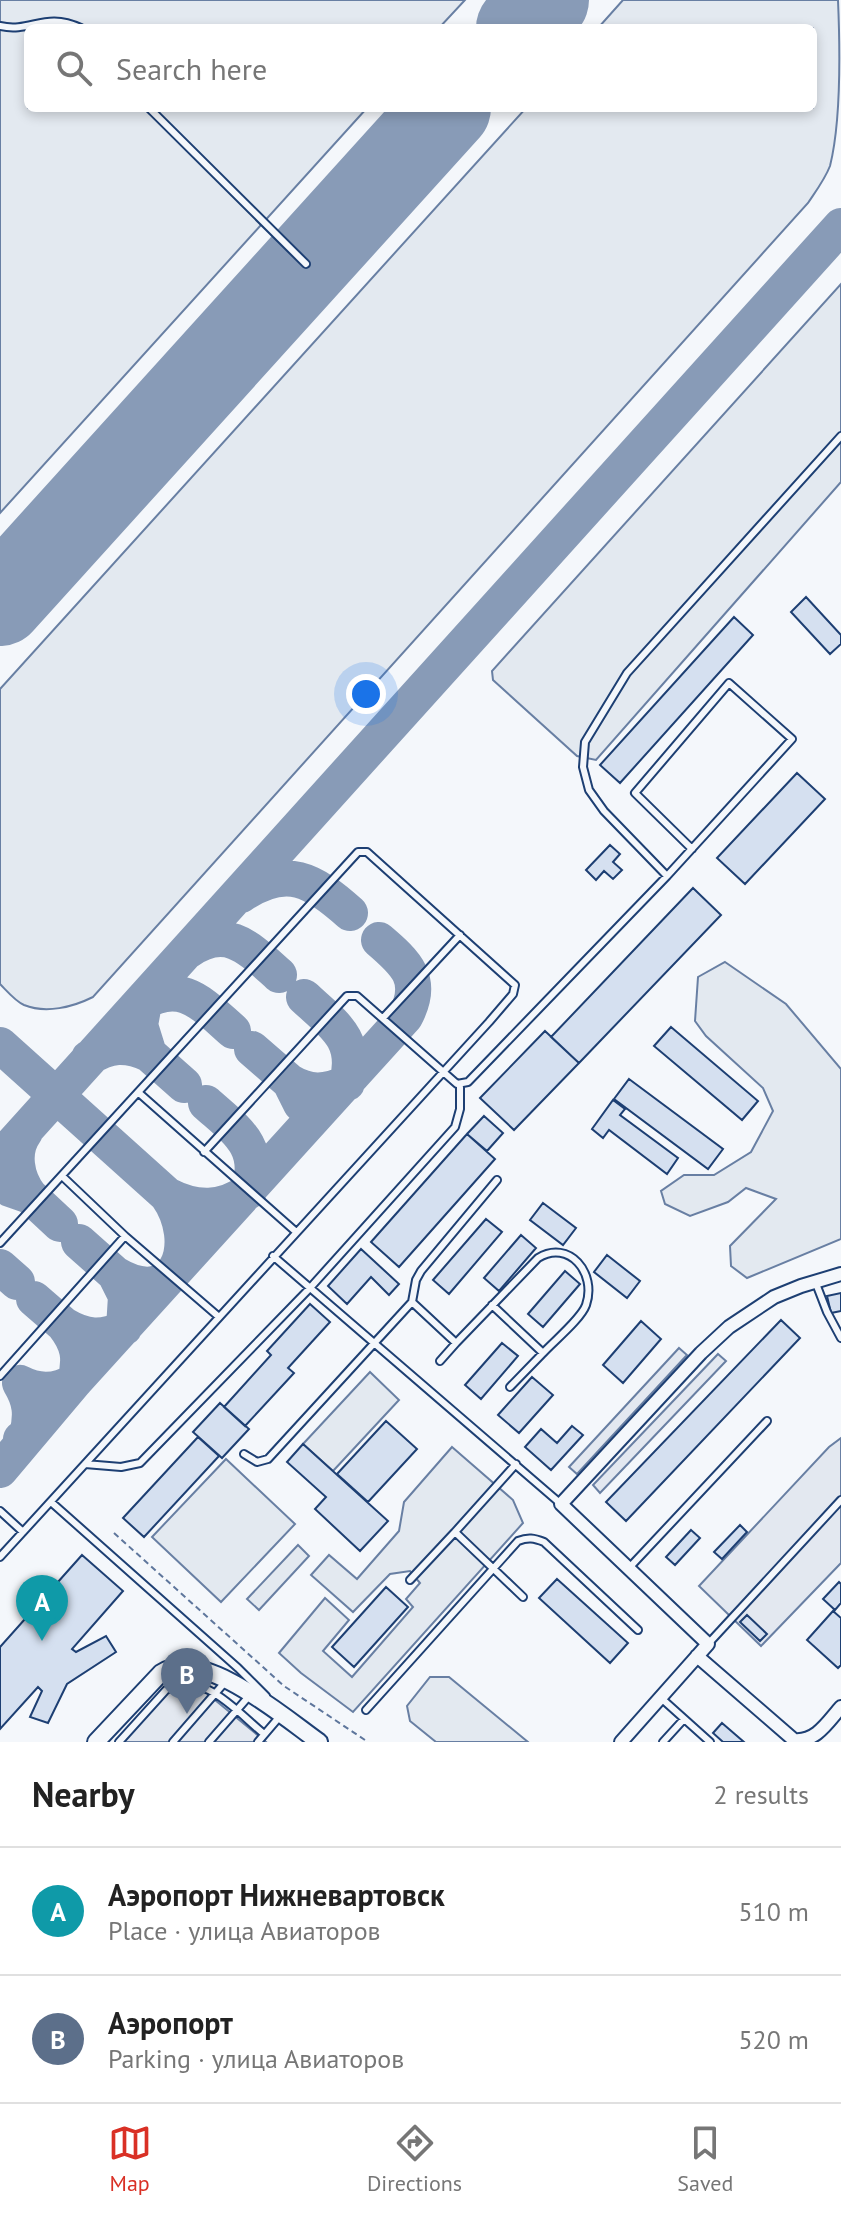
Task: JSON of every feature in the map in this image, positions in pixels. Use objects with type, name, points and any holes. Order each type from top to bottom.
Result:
[{"type":"main road","points":[[96,1742],[170,1667],[201,1668],[227,1680],[319,1742]]},
{"type":"street","points":[[621,1742],[708,1644],[561,1504],[701,1353],[729,1327],[774,1297],[841,1274]]},
{"type":"street","points":[[697,1656],[794,1740],[812,1740],[841,1707]]},
{"type":"lane","points":[[30,24],[49,20],[64,20],[72,24]]},
{"type":"lane","points":[[0,26],[24,25]]},
{"type":"lane","points":[[153,112],[306,264]]},
{"type":"lane","points":[[667,876],[604,811],[589,790],[583,767],[585,742],[627,673],[841,436]]},
{"type":"lane","points":[[460,1085],[468,1082],[667,876],[692,849],[792,739],[729,683],[635,793],[692,849]]},
{"type":"lane","points":[[0,1243],[358,852],[367,852],[513,982],[515,990],[443,1073],[295,1231],[0,1557]]},
{"type":"lane","points":[[383,1018],[460,935]]},
{"type":"lane","points":[[204,1152],[343,998],[357,996],[460,1085]]},
{"type":"lane","points":[[85,1464],[121,1467],[140,1463],[310,1288],[455,1127],[460,1109],[460,1085]]},
{"type":"lane","points":[[139,1093],[295,1231]]},
{"type":"lane","points":[[62,1176],[125,1236],[219,1317]]},
{"type":"lane","points":[[244,1454],[257,1462],[268,1459],[412,1302],[421,1271],[497,1180]]},
{"type":"lane","points":[[0,1376],[125,1236]]},
{"type":"lane","points":[[440,1361],[538,1258],[547,1252],[572,1255],[582,1264],[588,1285],[585,1308],[510,1387]]},
{"type":"lane","points":[[273,1256],[561,1504]]},
{"type":"lane","points":[[815,1281],[841,1338]]},
{"type":"lane","points":[[412,1302],[456,1343]]},
{"type":"lane","points":[[492,1305],[543,1353]]},
{"type":"lane","points":[[629,1568],[767,1421]]},
{"type":"lane","points":[[410,1580],[516,1464]]},
{"type":"lane","points":[[708,1644],[841,1500]]},
{"type":"lane","points":[[51,1502],[260,1688],[281,1715],[258,1742]]},
{"type":"lane","points":[[0,1511],[23,1532]]},
{"type":"lane","points":[[455,1532],[523,1597]]},
{"type":"lane","points":[[366,1710],[518,1541],[534,1538],[544,1542],[638,1630]]},
{"type":"lane","points":[[173,1742],[227,1680]]},
{"type":"lane","points":[[119,1742],[166,1690],[175,1685],[198,1684],[264,1734]]},
{"type":"lane","points":[[209,1742],[250,1695]]},
{"type":"lane","points":[[661,1698],[710,1742]]},
{"type":"lane","points":[[663,1742],[684,1719]]},
{"type":"path","points":[[114,1533],[284,1686],[368,1742]]},
{"type":"shaded area","points":[[0,0],[465,0],[443,24],[24,24],[24,112],[363,112],[0,513]]},
{"type":"shaded area","points":[[623,0],[838,0],[838,107],[834,148],[823,180],[808,203],[93,997],[77,1004],[50,1009],[32,1008],[21,1003],[0,984],[0,689],[522,112],[817,112],[817,24],[602,24]]},
{"type":"shaded area","points":[[841,284],[841,482],[596,760],[577,756],[493,680],[492,671]]},
{"type":"shaded area","points":[[725,962],[786,1004],[841,1069],[841,1239],[747,1278],[731,1266],[730,1246],[776,1199],[746,1188],[728,1202],[690,1216],[665,1204],[661,1191],[684,1175],[714,1175],[751,1152],[773,1111],[763,1088],[706,1036],[695,1021],[698,977]]},
{"type":"shaded area","points":[[679,1348],[687,1355],[577,1474],[569,1467]]},
{"type":"shaded area","points":[[718,1354],[726,1361],[600,1493],[593,1485]]},
{"type":"shaded area","points":[[370,1372],[399,1400],[333,1471],[303,1444]]},
{"type":"shaded area","points":[[841,1438],[841,1563],[761,1646],[699,1586],[829,1447]]},
{"type":"shaded area","points":[[452,1447],[513,1500],[523,1523],[353,1712],[279,1653],[325,1598],[349,1620],[323,1651],[352,1677],[413,1607],[406,1599],[420,1583],[410,1571],[390,1574],[353,1612],[311,1575],[329,1555],[357,1579],[399,1531],[404,1502]]},
{"type":"shaded area","points":[[226,1459],[295,1524],[221,1602],[152,1537]]},
{"type":"shaded area","points":[[298,1545],[309,1556],[259,1610],[247,1599]]},
{"type":"shaded area","points":[[430,1677],[449,1677],[528,1742],[436,1742],[410,1721],[407,1706]]},
{"type":"shaded area","points":[[169,1685],[198,1686],[266,1742],[116,1742]]},
{"type":"building","points":[[806,597],[841,635],[841,644],[830,654],[791,612]]},
{"type":"building","points":[[734,617],[753,635],[620,783],[600,765]]},
{"type":"building","points":[[797,773],[825,799],[745,884],[717,858]]},
{"type":"building","points":[[610,845],[620,854],[613,862],[622,870],[613,879],[604,871],[596,880],[586,870]]},
{"type":"building","points":[[693,888],[721,915],[579,1063],[551,1037]]},
{"type":"building","points":[[671,1027],[758,1101],[742,1120],[654,1046]]},
{"type":"building","points":[[545,1031],[579,1063],[514,1130],[480,1098]]},
{"type":"building","points":[[629,1079],[723,1149],[708,1169],[614,1099]]},
{"type":"building","points":[[613,1100],[625,1109],[620,1115],[678,1158],[667,1174],[609,1130],[603,1138],[592,1129]]},
{"type":"building","points":[[484,1116],[503,1133],[487,1151],[467,1134]]},
{"type":"building","points":[[467,1134],[495,1159],[399,1267],[371,1242]]},
{"type":"building","points":[[543,1203],[576,1228],[563,1245],[530,1220]]},
{"type":"building","points":[[486,1219],[502,1232],[449,1294],[433,1280]]},
{"type":"building","points":[[521,1235],[536,1248],[499,1291],[484,1278]]},
{"type":"building","points":[[361,1249],[399,1284],[389,1295],[371,1277],[347,1304],[328,1286]]},
{"type":"building","points":[[607,1255],[640,1281],[627,1298],[594,1272]]},
{"type":"building","points":[[565,1271],[580,1284],[543,1327],[528,1314]]},
{"type":"building","points":[[841,1293],[841,1311],[831,1313],[827,1296]]},
{"type":"building","points":[[310,1304],[330,1322],[288,1368],[294,1373],[245,1426],[224,1407],[271,1355],[267,1351]]},
{"type":"building","points":[[781,1320],[800,1338],[626,1521],[606,1502]]},
{"type":"building","points":[[641,1321],[661,1339],[623,1383],[603,1365]]},
{"type":"building","points":[[502,1343],[518,1356],[481,1399],[465,1385]]},
{"type":"building","points":[[532,1377],[553,1395],[519,1433],[498,1415]]},
{"type":"building","points":[[220,1403],[249,1429],[222,1458],[193,1432]]},
{"type":"building","points":[[386,1421],[417,1449],[368,1502],[337,1474]]},
{"type":"building","points":[[572,1426],[583,1435],[551,1470],[525,1447],[541,1429],[557,1443]]},
{"type":"building","points":[[198,1437],[219,1456],[144,1537],[123,1518]]},
{"type":"building","points":[[303,1444],[388,1521],[360,1551],[315,1509],[326,1497],[287,1462]]},
{"type":"building","points":[[740,1525],[747,1532],[722,1559],[714,1552]]},
{"type":"building","points":[[691,1530],[700,1538],[675,1565],[666,1557]]},
{"type":"building","points":[[82,1555],[123,1591],[72,1649],[76,1652],[106,1636],[116,1652],[67,1684],[48,1723],[30,1717],[42,1691],[38,1687],[0,1729],[0,1647]]},
{"type":"building","points":[[557,1579],[628,1643],[610,1663],[539,1598]]},
{"type":"building","points":[[839,1582],[841,1603],[835,1610],[823,1599]]},
{"type":"building","points":[[386,1587],[408,1607],[354,1667],[332,1647]]},
{"type":"building","points":[[833,1611],[841,1618],[841,1665],[838,1668],[807,1640]]},
{"type":"building","points":[[747,1615],[767,1634],[760,1641],[740,1622]]},
{"type":"building","points":[[722,1723],[744,1742],[723,1742],[713,1733]]},
{"type":"taxiway","points":[[0,1158],[841,226]]},
{"type":"taxiway","points":[[241,895],[272,880],[299,880],[324,892],[350,913]]},
{"type":"taxiway","points":[[188,951],[202,943],[226,939],[248,949],[279,975]]},
{"type":"taxiway","points":[[0,1470],[75,1381],[405,1017],[413,993],[410,973],[379,940]]},
{"type":"taxiway","points":[[140,1004],[168,993],[180,994],[201,1004],[233,1031]]},
{"type":"taxiway","points":[[290,1082],[311,1090],[332,1088],[347,1083],[350,1068],[341,1034],[304,997]]},
{"type":"taxiway","points":[[89,1058],[118,1047],[149,1054],[140,1025],[145,998]]},
{"type":"taxiway","points":[[0,1045],[167,1195]]},
{"type":"taxiway","points":[[252,1049],[290,1082],[301,1104]]},
{"type":"taxiway","points":[[149,1054],[184,1085]]},
{"type":"taxiway","points":[[21,1439],[27,1435],[30,1415],[20,1383],[48,1390],[75,1381],[77,1352],[64,1325],[94,1336],[124,1328],[126,1296],[115,1274],[136,1283],[154,1284],[168,1278],[177,1266],[182,1251],[182,1233],[167,1195],[188,1203],[209,1206],[229,1202],[249,1191],[252,1175],[249,1150],[236,1131],[206,1103]]},
{"type":"taxiway","points":[[25,1132],[18,1147],[17,1164],[21,1181],[30,1196]]},
{"type":"taxiway","points":[[10,1189],[30,1196],[60,1224]]},
{"type":"taxiway","points":[[79,1242],[115,1274]]},
{"type":"taxiway","points":[[0,1267],[17,1282]]},
{"type":"taxiway","points":[[34,1299],[64,1325]]},
{"type":"runway","points":[[524,24],[545,0]]},
{"type":"runway","points":[[0,602],[443,112]]},
{"type":"place","name":"Аэропорт Нижневартовск","points":[[42,1641]]},
{"type":"place","name":"Аэропорт","points":[[187,1714]]}]
